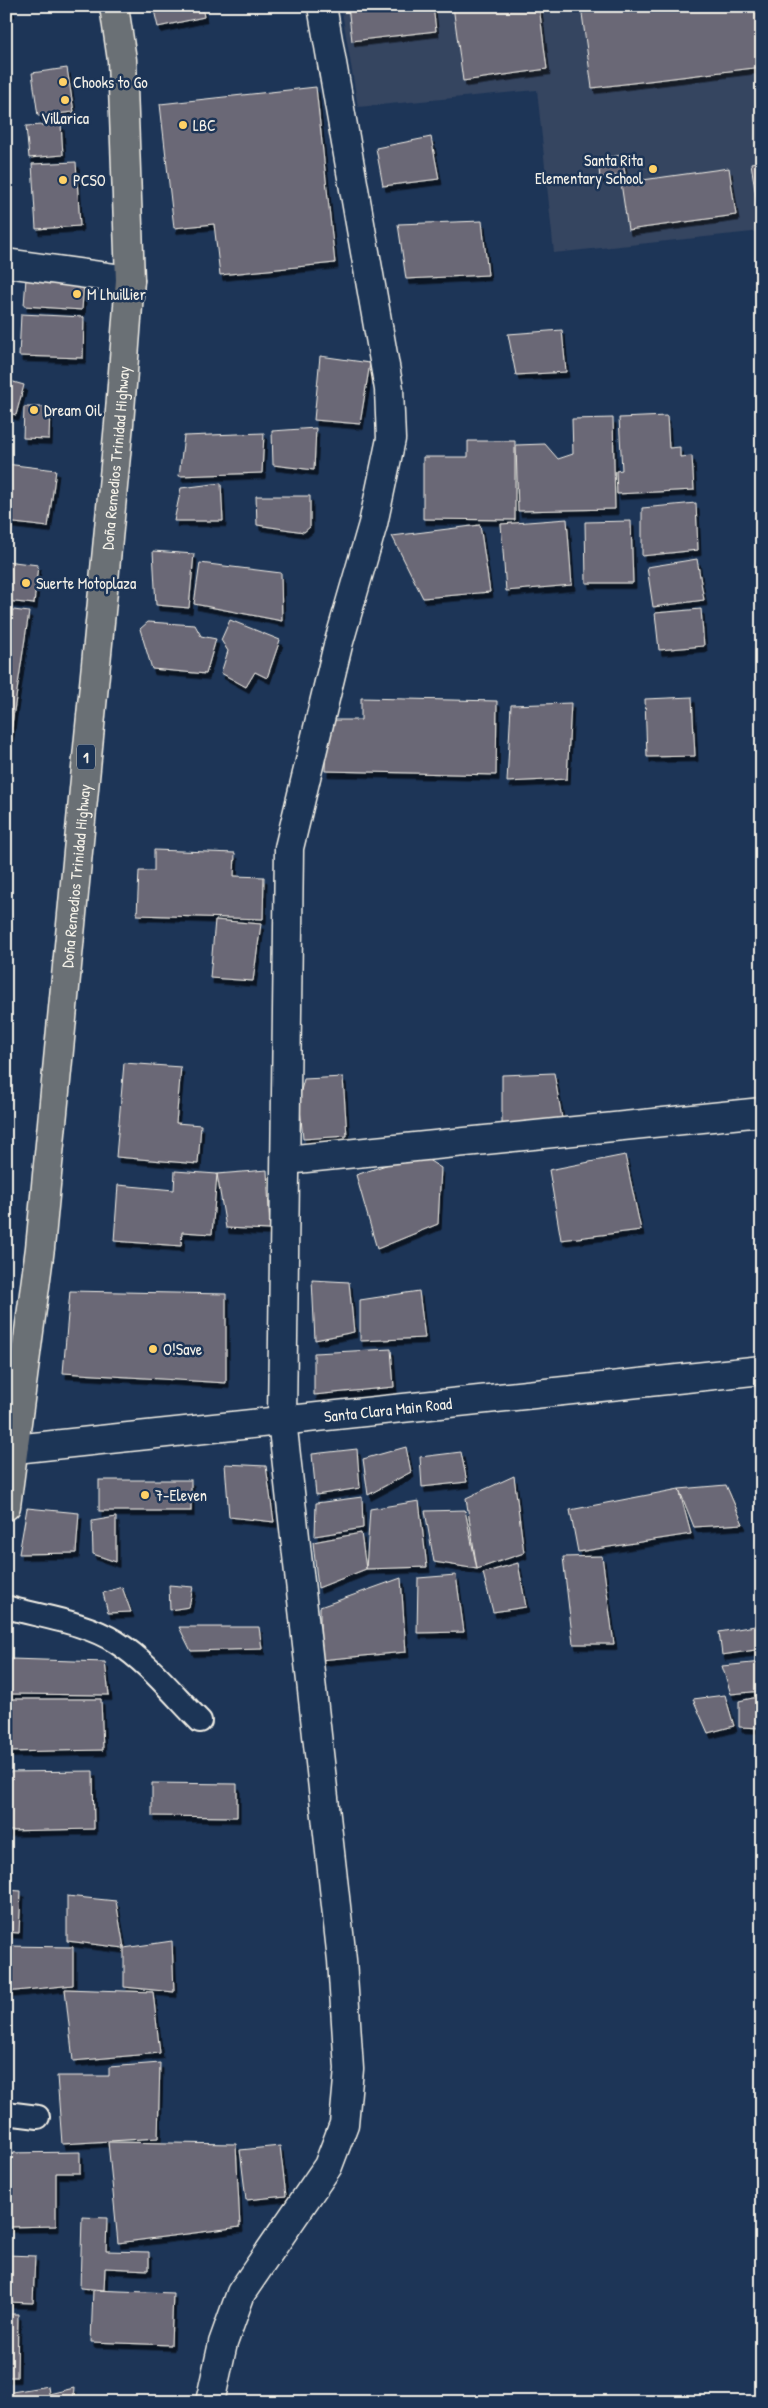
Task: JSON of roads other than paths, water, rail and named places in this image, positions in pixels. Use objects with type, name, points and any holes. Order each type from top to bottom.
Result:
[{"type":"highway","name":"Doña Remedios Trinidad Highway","points":[[6,1506],[15,1449],[15,1373],[41,1238],[119,424],[130,280],[122,60],[114,6]]},
{"type":"street","points":[[210,2402],[223,2343],[241,2292],[328,2166],[344,2124],[348,2069],[342,1960],[282,1420],[289,848],[338,645],[373,524],[391,439],[389,389],[322,6]]},
{"type":"street","points":[[6,263],[130,280]]},
{"type":"street","points":[[286,1160],[762,1112]]},
{"type":"street","name":"Santa Clara Main Road","points":[[15,1449],[762,1370]]},
{"type":"lane","points":[[6,1607],[79,1626],[116,1642],[145,1665],[200,1721]]},
{"type":"lane","points":[[6,2113],[38,2117]]},
{"type":"place","name":"Chooks to Go","points":[[63,82]]},
{"type":"place","name":"Villarica","points":[[65,100]]},
{"type":"place","name":"LBC","points":[[183,125]]},
{"type":"place","name":"Santa Rita Elementary School","points":[[653,169]]},
{"type":"place","name":"PCSO","points":[[63,180]]},
{"type":"place","name":"M Lhuillier","points":[[77,294]]},
{"type":"place","name":"Dream Oil","points":[[34,410]]},
{"type":"place","name":"Suerte Motoplaza","points":[[26,583]]},
{"type":"place","name":"O!Save","points":[[153,1349]]},
{"type":"place","name":"7-Eleven","points":[[145,1495]]}]
